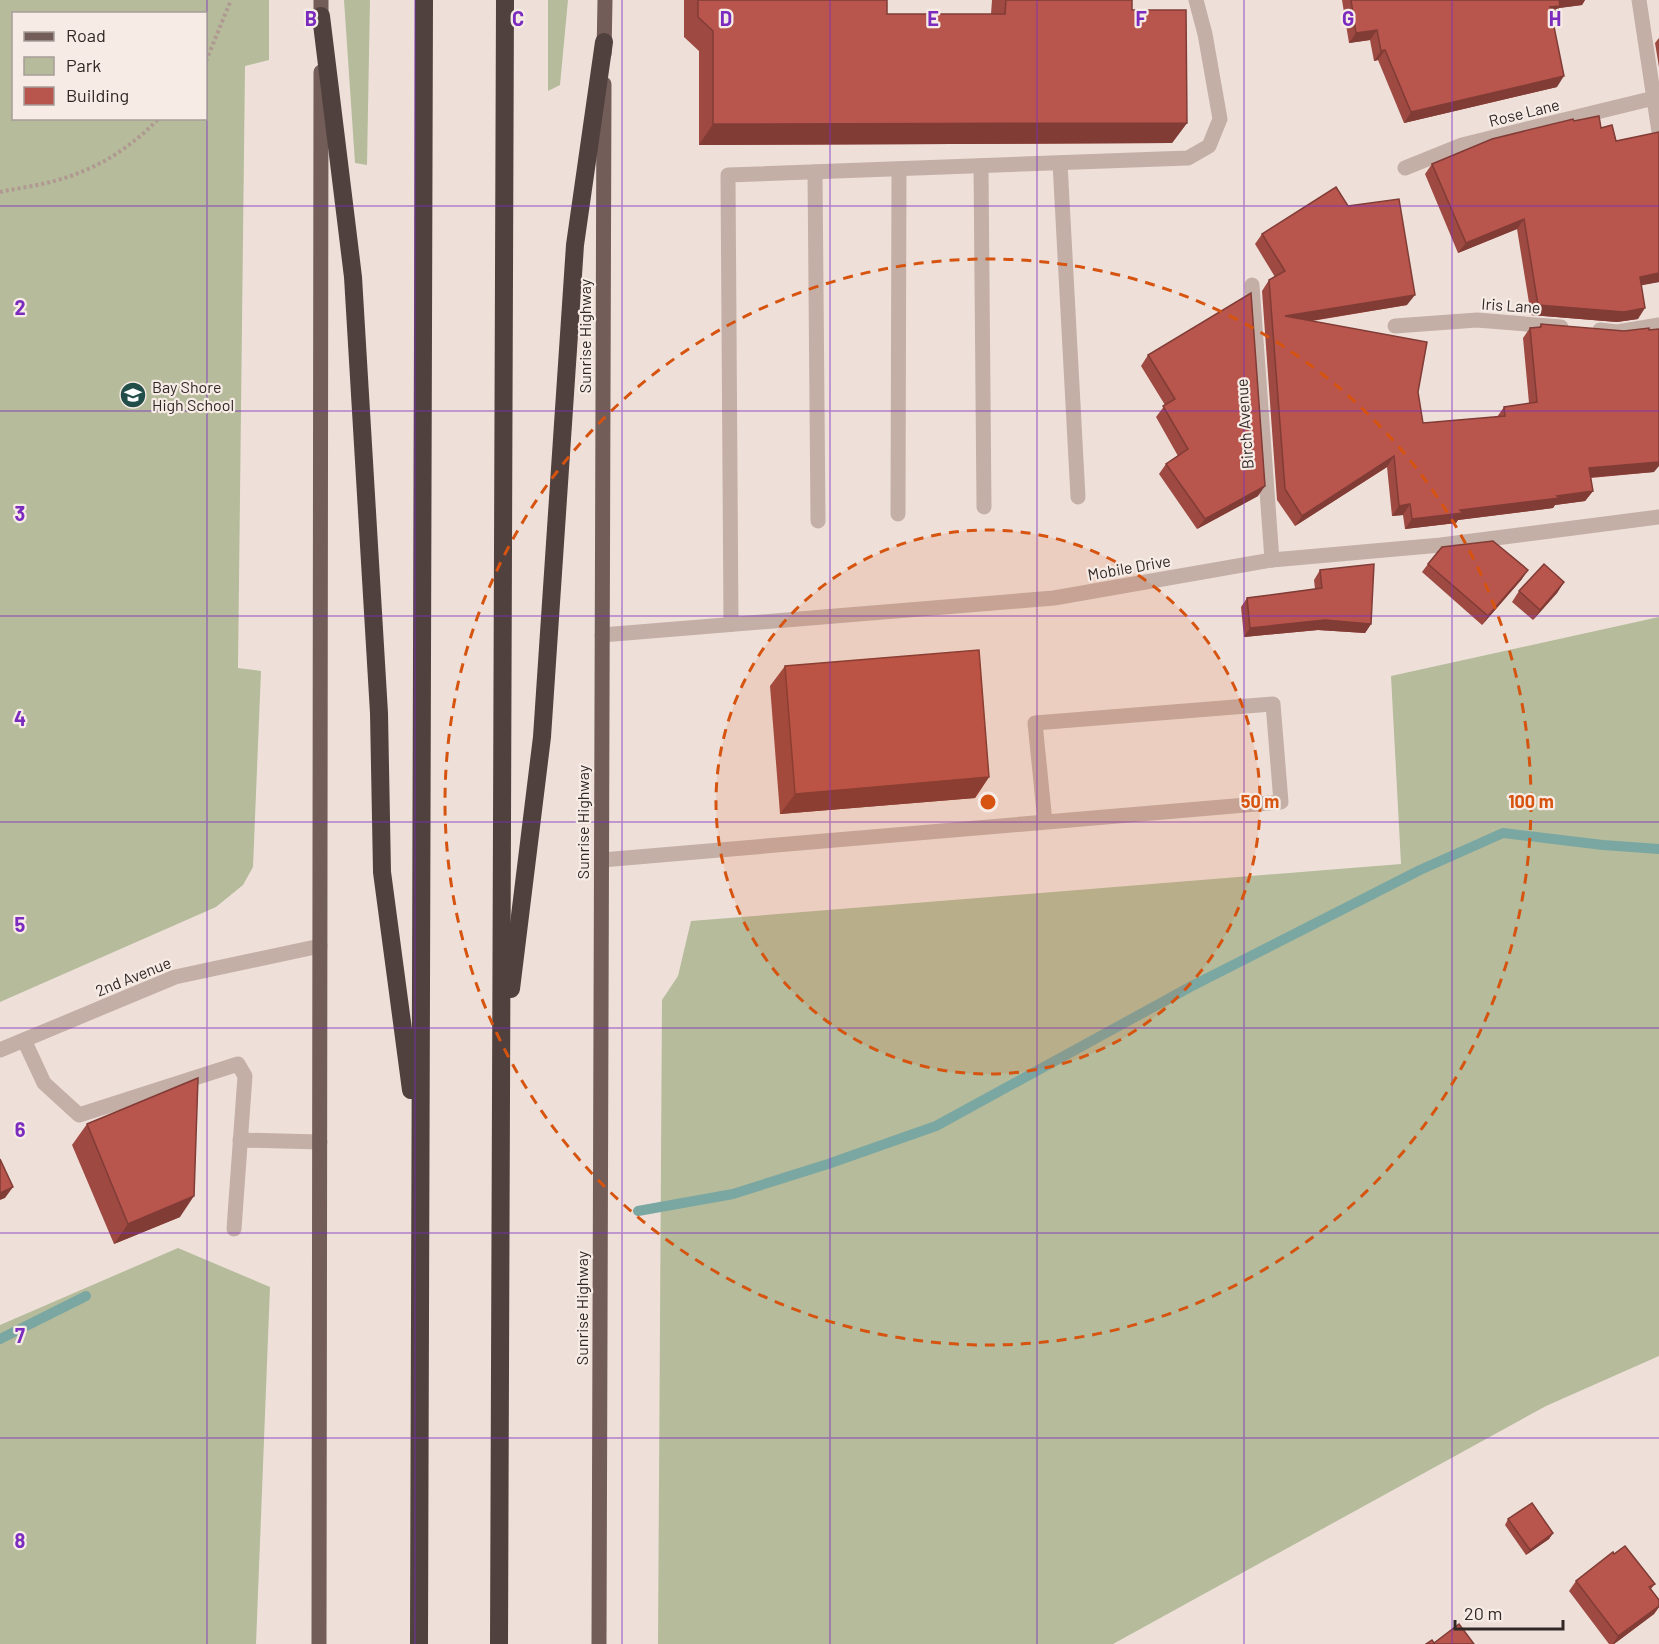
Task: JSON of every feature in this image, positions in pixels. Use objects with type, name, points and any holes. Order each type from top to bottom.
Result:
[{"type":"highway","points":[[418,1644],[424,0]]},
{"type":"highway","points":[[500,1644],[504,0]]},
{"type":"highway","points":[[321,8],[353,278],[379,713],[382,872],[420,1160]]},
{"type":"highway","points":[[501,1071],[542,737],[575,245],[604,42]]},
{"type":"main road","name":"Sunrise Highway","points":[[599,1644],[605,0]]},
{"type":"main road","points":[[319,1644],[321,8]]},
{"type":"street","points":[[731,624],[728,175],[1188,158],[1209,146],[1220,119],[1205,34],[1196,0]]},
{"type":"street","points":[[1639,0],[1659,132]]},
{"type":"street","name":"Rose Lane","points":[[1405,168],[1462,145],[1654,98]]},
{"type":"street","points":[[1060,163],[1078,496]]},
{"type":"street","points":[[981,166],[984,507]]},
{"type":"street","points":[[898,514],[899,169]]},
{"type":"street","points":[[815,172],[818,521]]},
{"type":"street","name":"Birch Avenue","points":[[1252,285],[1272,560]]},
{"type":"street","name":"Iris Lane","points":[[1395,326],[1477,320],[1617,332],[1659,325]]},
{"type":"street","name":"Mobile Drive","points":[[602,635],[1054,598],[1272,560],[1441,545],[1659,517]]},
{"type":"street","points":[[602,860],[1281,802],[1273,704],[1035,723],[1045,822]]},
{"type":"street","name":"2nd Avenue","points":[[0,1050],[175,977],[320,946]]},
{"type":"street","points":[[24,1040],[44,1083],[79,1115],[238,1064],[244,1076],[234,1229]]},
{"type":"street","points":[[240,1140],[320,1142]]},
{"type":"path","points":[[207,59],[231,0]]},
{"type":"path","points":[[0,192],[72,176],[92,167],[115,155],[157,120]]},
{"type":"green space","name":"Bay Shore High School","points":[[0,0],[269,0],[269,60],[245,66],[238,668],[261,671],[253,867],[243,885],[216,907],[0,1002]]},
{"type":"green space","points":[[344,0],[370,0],[367,165],[355,163]]},
{"type":"green space","points":[[548,0],[568,0],[560,85],[548,91]]},
{"type":"green space","points":[[1659,617],[1659,1356],[1546,1406],[1113,1644],[658,1644],[662,1000],[678,976],[691,921],[1401,864],[1391,676]]},
{"type":"green space","points":[[178,1248],[270,1287],[256,1644],[0,1644],[0,1325]]},
{"type":"building","points":[[698,0],[887,0],[887,14],[1005,14],[1006,0],[1132,0],[1132,10],[1186,10],[1187,123],[713,124],[713,31],[698,17]]},
{"type":"building","points":[[1351,0],[1559,0],[1560,6],[1550,7],[1564,76],[1411,112],[1385,50],[1381,51],[1377,30],[1356,33]]},
{"type":"building","points":[[1599,116],[1601,128],[1612,125],[1616,141],[1659,132],[1659,273],[1640,277],[1645,308],[1624,312],[1538,305],[1524,219],[1466,243],[1432,164],[1492,139],[1573,119],[1574,121]]},
{"type":"building","points":[[1336,187],[1348,206],[1399,199],[1415,295],[1285,316],[1427,342],[1418,392],[1423,423],[1505,416],[1504,407],[1537,402],[1530,328],[1541,327],[1541,324],[1624,331],[1659,329],[1659,462],[1589,468],[1593,491],[1557,496],[1560,498],[1460,510],[1463,513],[1412,519],[1410,504],[1399,506],[1394,456],[1302,516],[1285,489],[1269,280],[1285,271],[1262,234]]},
{"type":"building","points":[[1251,293],[1265,486],[1205,519],[1166,464],[1188,449],[1163,406],[1175,399],[1148,355]]},
{"type":"building","points":[[1493,541],[1528,570],[1488,616],[1428,564],[1442,547]]},
{"type":"building","points":[[1374,564],[1371,624],[1325,620],[1250,628],[1247,598],[1322,588],[1320,570]]},
{"type":"building","points":[[1544,564],[1564,582],[1540,610],[1519,591]]},
{"type":"building","points":[[979,650],[989,777],[795,794],[785,666]]},
{"type":"building","points":[[198,1078],[194,1196],[128,1224],[87,1124]]},
{"type":"building","points":[[0,1159],[13,1187],[0,1193]]},
{"type":"building","points":[[1532,1503],[1553,1533],[1530,1550],[1508,1519]]},
{"type":"building","points":[[1625,1546],[1655,1584],[1649,1587],[1659,1600],[1659,1606],[1618,1636],[1576,1581],[1613,1552],[1614,1554]]},
{"type":"building","points":[[1459,1624],[1474,1644],[1426,1644],[1432,1640],[1434,1643]]},
{"type":"waterway","points":[[638,1211],[733,1194],[936,1126],[1190,987],[1420,870],[1503,833],[1659,849]]},
{"type":"waterway","points":[[0,1339],[86,1296]]},
{"type":"place","name":"Bay Shore High School","points":[[133,395]]}]
